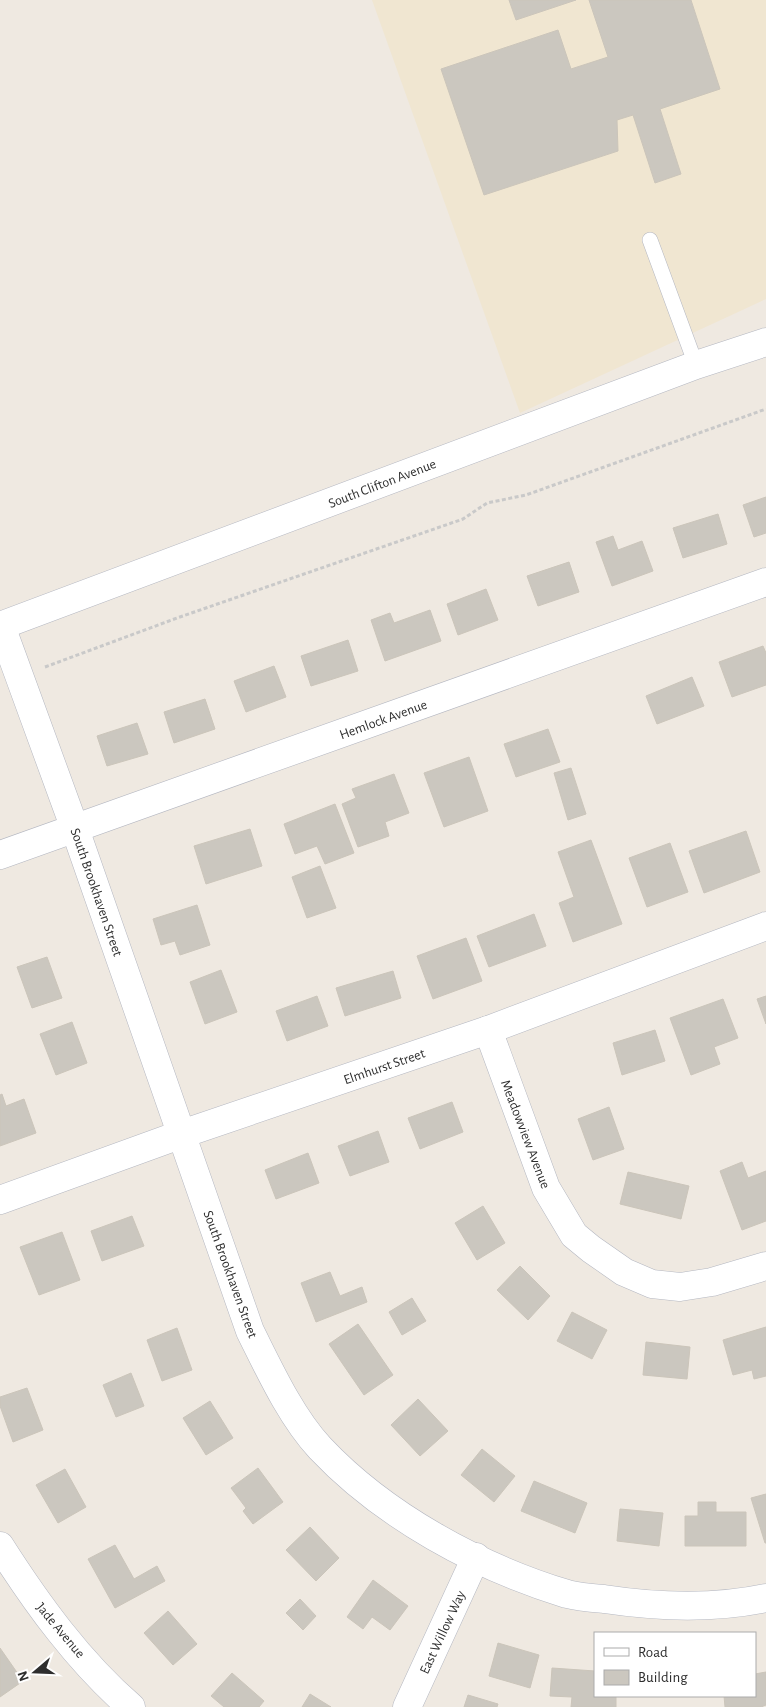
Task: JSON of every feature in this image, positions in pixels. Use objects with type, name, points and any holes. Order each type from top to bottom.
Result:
[{"type":"street","name":"South Clifton Avenue","points":[[0,626],[696,365],[766,342]]},
{"type":"street","name":"Hemlock Avenue","points":[[0,855],[766,582]]},
{"type":"street","name":"South Brookhaven Street","points":[[0,626],[75,829],[250,1331],[280,1391],[318,1446],[366,1492],[416,1528],[476,1557],[569,1594],[639,1604],[688,1606],[766,1598]]},
{"type":"street","name":"Elmhurst Street","points":[[0,1200],[182,1134],[488,1030],[766,926]]},
{"type":"street","name":"Meadowview Avenue","points":[[488,1030],[538,1170],[574,1235],[624,1272],[652,1284],[689,1286],[720,1280],[766,1266]]},
{"type":"street","name":"Jade Avenue","points":[[0,1546],[49,1618],[100,1677],[131,1707]]},
{"type":"street","name":"East Willow Way","points":[[407,1707],[476,1557]]},
{"type":"lane","points":[[650,240],[696,365]]},
{"type":"path","points":[[19,677],[176,618],[463,519],[486,503],[526,495],[766,409]]},
{"type":"shaded area","points":[[372,0],[766,0],[766,299],[520,413]]},
{"type":"building","points":[[509,0],[576,0],[516,20]]},
{"type":"building","points":[[589,0],[691,0],[720,89],[660,109],[681,174],[655,183],[633,115],[617,120],[618,151],[484,195],[441,69],[558,30],[571,69],[608,57]]},
{"type":"building","points":[[766,497],[766,533],[754,537],[743,505]]},
{"type":"building","points":[[718,514],[727,544],[683,558],[673,528]]},
{"type":"building","points":[[613,536],[618,550],[642,541],[653,571],[612,586],[596,542]]},
{"type":"building","points":[[569,562],[579,592],[538,606],[527,576]]},
{"type":"building","points":[[486,589],[498,620],[458,635],[447,604]]},
{"type":"building","points":[[430,610],[441,641],[385,661],[371,620],[390,613],[394,623]]},
{"type":"building","points":[[348,640],[358,671],[311,686],[301,656]]},
{"type":"building","points":[[763,646],[766,653],[766,685],[732,697],[719,662]]},
{"type":"building","points":[[274,666],[286,697],[246,712],[234,681]]},
{"type":"building","points":[[692,677],[704,706],[657,724],[646,696]]},
{"type":"building","points":[[205,699],[215,729],[174,743],[164,712]]},
{"type":"building","points":[[137,723],[148,754],[107,766],[97,736]]},
{"type":"building","points":[[548,729],[560,762],[516,777],[504,744]]},
{"type":"building","points":[[469,757],[488,811],[444,827],[424,773]]},
{"type":"building","points":[[571,768],[586,814],[568,820],[554,773]]},
{"type":"building","points":[[394,774],[409,813],[385,822],[389,836],[358,847],[342,804],[356,798],[352,789]]},
{"type":"building","points":[[335,804],[354,853],[325,864],[317,846],[295,854],[284,824]]},
{"type":"building","points":[[250,829],[262,866],[206,884],[194,846]]},
{"type":"building","points":[[746,831],[760,872],[704,893],[689,851]]},
{"type":"building","points":[[591,840],[622,924],[573,942],[559,903],[574,897],[558,852]]},
{"type":"building","points":[[670,843],[688,892],[647,907],[629,858]]},
{"type":"building","points":[[320,866],[336,908],[307,918],[292,877]]},
{"type":"building","points":[[197,905],[210,945],[180,955],[175,941],[161,945],[153,919]]},
{"type":"building","points":[[534,914],[546,946],[489,967],[477,936]]},
{"type":"building","points":[[466,938],[482,981],[433,999],[417,956]]},
{"type":"building","points":[[47,957],[62,998],[32,1008],[17,967]]},
{"type":"building","points":[[221,970],[237,1012],[205,1024],[190,982]]},
{"type":"building","points":[[393,971],[401,998],[345,1016],[336,988]]},
{"type":"building","points":[[317,996],[328,1026],[287,1041],[276,1011]]},
{"type":"building","points":[[766,996],[766,1024],[757,999]]},
{"type":"building","points":[[723,999],[738,1038],[714,1047],[720,1064],[691,1075],[670,1018]]},
{"type":"building","points":[[72,1022],[87,1063],[56,1075],[40,1034]]},
{"type":"building","points":[[655,1030],[665,1061],[622,1075],[613,1043]]},
{"type":"building","points":[[2,1094],[6,1106],[24,1099],[36,1133],[0,1146],[0,1095]]},
{"type":"building","points":[[452,1102],[463,1132],[420,1149],[408,1118]]},
{"type":"building","points":[[609,1107],[624,1149],[593,1160],[578,1119]]},
{"type":"building","points":[[378,1131],[389,1162],[350,1176],[338,1146]]},
{"type":"building","points":[[308,1153],[319,1183],[276,1199],[265,1170]]},
{"type":"building","points":[[742,1162],[748,1178],[766,1171],[766,1221],[742,1230],[720,1171]]},
{"type":"building","points":[[628,1172],[689,1186],[681,1219],[620,1204]]},
{"type":"building","points":[[483,1206],[505,1243],[477,1260],[455,1223]]},
{"type":"building","points":[[132,1216],[144,1246],[102,1261],[91,1231]]},
{"type":"building","points":[[62,1232],[80,1280],[39,1295],[20,1247]]},
{"type":"building","points":[[520,1266],[550,1296],[528,1320],[497,1290]]},
{"type":"building","points":[[330,1272],[340,1296],[362,1287],[367,1302],[316,1322],[301,1283]]},
{"type":"building","points":[[412,1298],[426,1321],[402,1335],[389,1312]]},
{"type":"building","points":[[572,1312],[607,1330],[592,1359],[557,1341]]},
{"type":"building","points":[[358,1324],[393,1375],[364,1395],[329,1344]]},
{"type":"building","points":[[766,1327],[766,1376],[754,1379],[752,1370],[733,1375],[723,1340]]},
{"type":"building","points":[[177,1328],[192,1370],[162,1381],[147,1340]]},
{"type":"building","points":[[646,1342],[690,1347],[687,1379],[643,1375]]},
{"type":"building","points":[[131,1373],[144,1406],[116,1417],[103,1385]]},
{"type":"building","points":[[27,1388],[43,1430],[13,1442],[0,1406],[0,1397]]},
{"type":"building","points":[[418,1399],[448,1431],[420,1456],[391,1425]]},
{"type":"building","points":[[210,1401],[233,1438],[206,1455],[183,1418]]},
{"type":"building","points":[[482,1449],[515,1476],[494,1502],[461,1475]]},
{"type":"building","points":[[258,1468],[283,1502],[253,1524],[243,1511],[246,1508],[231,1488]]},
{"type":"building","points":[[65,1469],[86,1507],[58,1523],[36,1485]]},
{"type":"building","points":[[534,1481],[587,1503],[575,1533],[521,1511]]},
{"type":"building","points":[[766,1494],[766,1543],[765,1543],[751,1498]]},
{"type":"building","points":[[698,1502],[716,1502],[716,1512],[746,1512],[746,1546],[685,1546],[685,1516],[698,1516]]},
{"type":"building","points":[[620,1509],[663,1513],[659,1546],[617,1541]]},
{"type":"building","points":[[310,1527],[339,1558],[316,1581],[286,1550]]},
{"type":"building","points":[[115,1545],[134,1579],[157,1566],[165,1581],[115,1608],[88,1559]]},
{"type":"building","points":[[373,1580],[408,1606],[390,1630],[372,1617],[363,1629],[347,1617]]},
{"type":"building","points":[[300,1599],[316,1616],[303,1630],[286,1613]]},
{"type":"building","points":[[168,1611],[197,1644],[173,1665],[144,1633]]},
{"type":"building","points":[[498,1643],[539,1655],[530,1688],[489,1676]]},
{"type":"building","points":[[0,1648],[23,1681],[0,1697]]},
{"type":"building","points":[[552,1668],[594,1671],[594,1697],[616,1697],[616,1707],[571,1707],[572,1697],[550,1696]]},
{"type":"building","points":[[766,1672],[766,1705],[761,1707],[725,1707],[724,1697],[756,1697],[756,1674]]},
{"type":"building","points":[[232,1673],[264,1701],[259,1707],[224,1707],[211,1696]]},
{"type":"building","points":[[310,1694],[331,1707],[302,1707]]},
{"type":"building","points":[[468,1695],[498,1704],[497,1707],[464,1707]]}]
